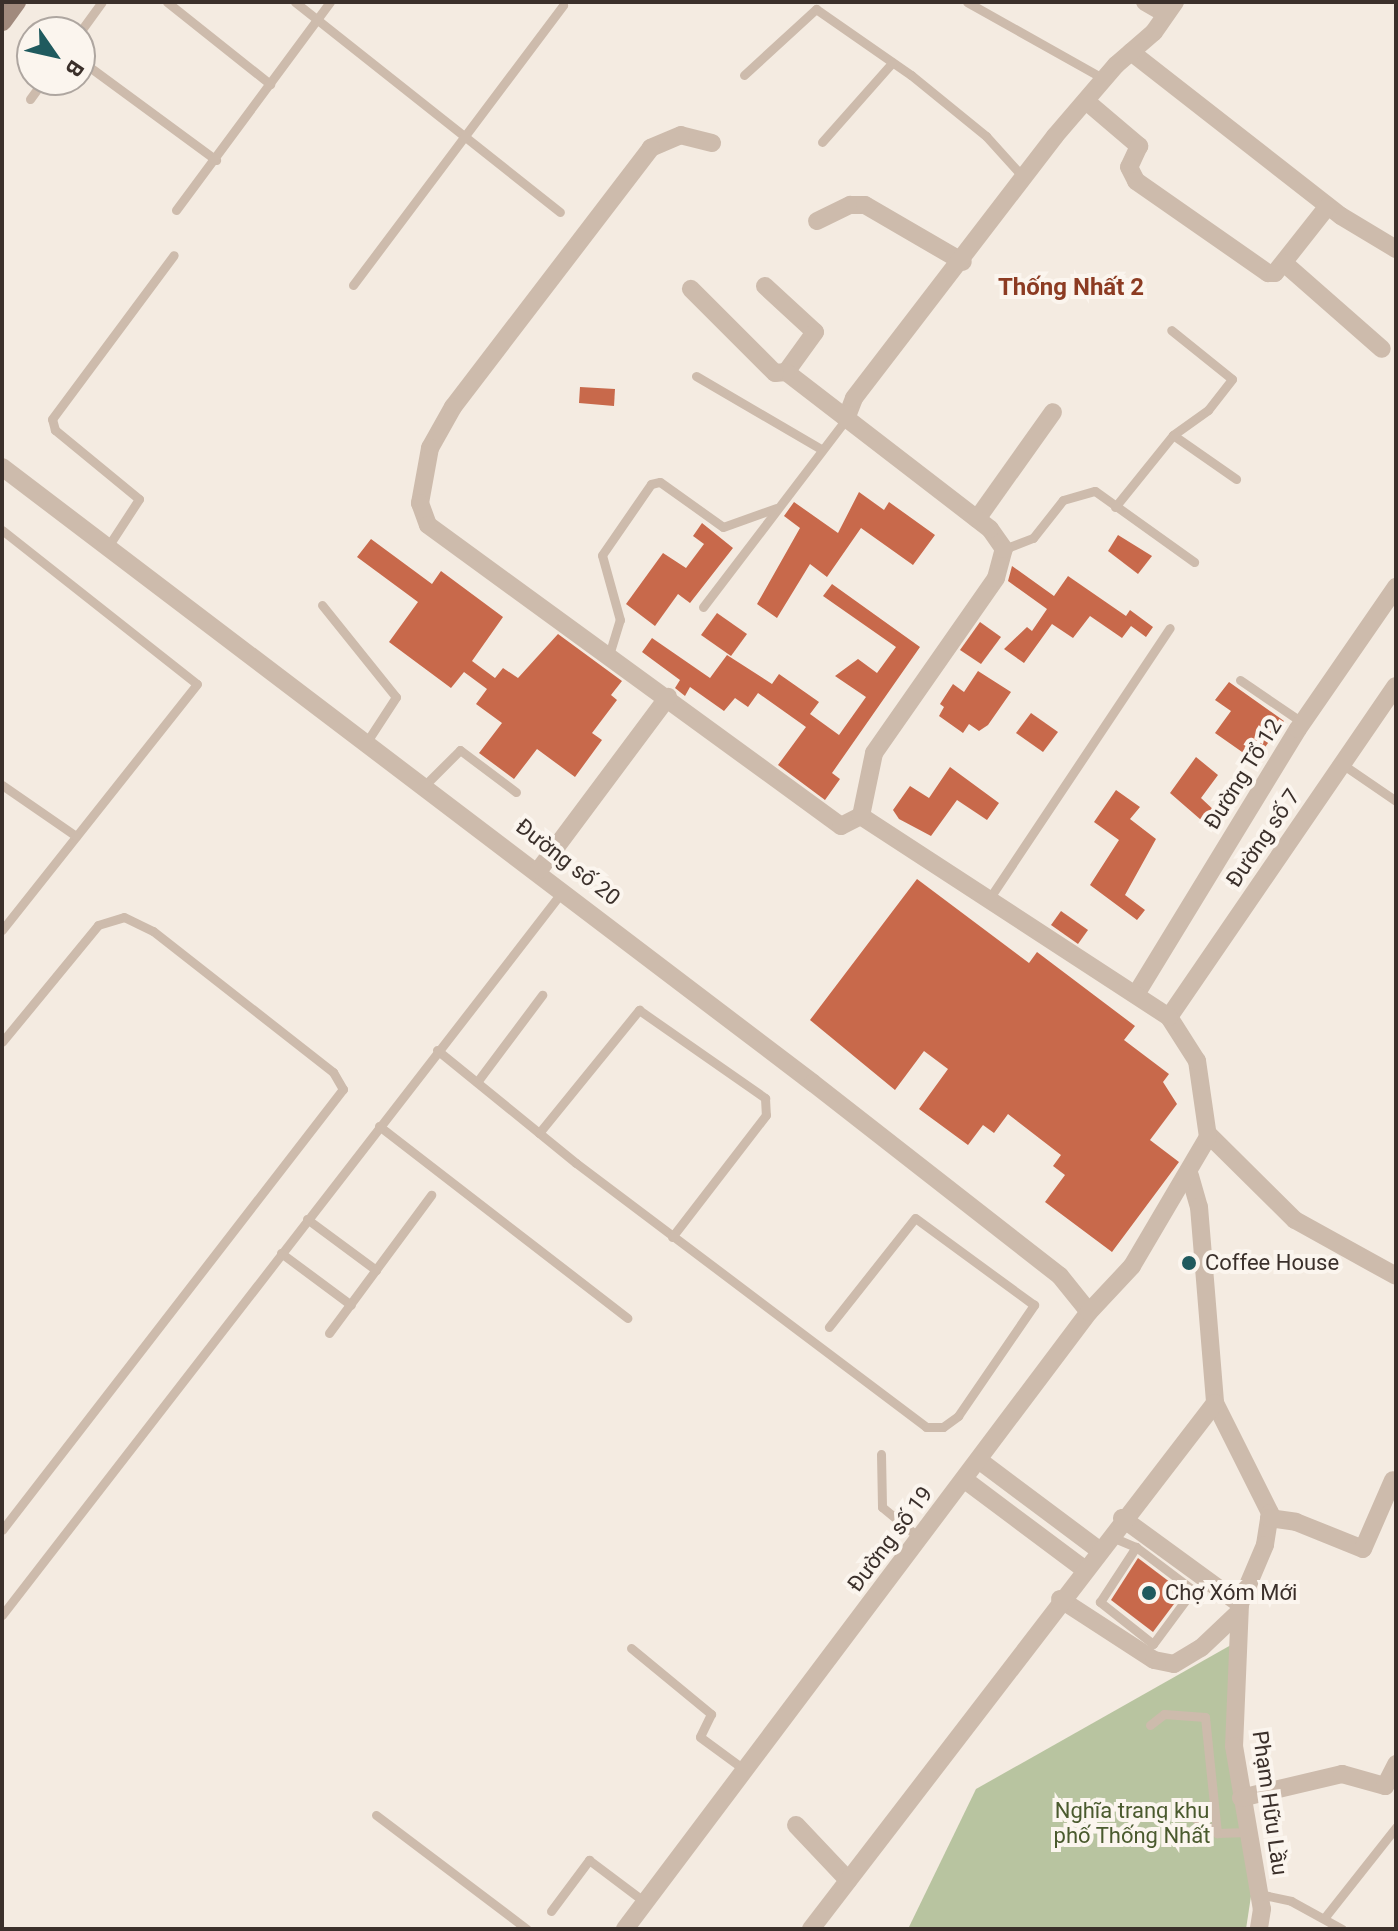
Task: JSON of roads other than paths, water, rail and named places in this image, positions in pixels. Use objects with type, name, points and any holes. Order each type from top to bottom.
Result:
[{"type":"street","points":[[2,21],[16,2]]},
{"type":"street","points":[[846,419],[854,398],[1086,101],[1171,8],[1145,2]]},
{"type":"street","points":[[1131,52],[1328,206],[1396,249]]},
{"type":"street","points":[[1086,101],[1139,146],[1129,167],[1136,181],[1268,273],[1284,263],[1328,206]]},
{"type":"street","points":[[712,143],[681,135],[651,148],[486,362],[430,448],[420,503],[428,525],[841,826],[861,816]]},
{"type":"street","points":[[817,221],[865,205],[963,262]]},
{"type":"street","points":[[1284,263],[1382,349]]},
{"type":"street","points":[[765,286],[815,332],[786,372]]},
{"type":"street","points":[[691,289],[775,373],[786,372],[977,519],[1004,549],[996,578],[874,753],[861,816]]},
{"type":"street","points":[[977,519],[1053,412]]},
{"type":"street","name":"Đường số 20","points":[[2,467],[564,889],[1060,1276],[1089,1312]]},
{"type":"street","name":"Đường Tổ 12","points":[[1138,991],[1303,723],[1396,587]]},
{"type":"street","name":"Đường số 7","points":[[1169,1017],[1396,686]]},
{"type":"street","points":[[539,870],[668,697]]},
{"type":"street","points":[[861,816],[1138,991],[1169,1017],[1197,1061],[1208,1134],[1295,1220],[1396,1276]]},
{"type":"street","name":"Đường số 19","points":[[625,1929],[980,1461],[1089,1312],[1132,1266],[1190,1176],[1208,1134]]},
{"type":"street","points":[[1190,1176],[1199,1207],[1215,1403],[1269,1518],[1296,1522],[1363,1549],[1393,1480]]},
{"type":"street","points":[[811,1929],[1122,1518],[1215,1403]]},
{"type":"street","points":[[980,1461],[1104,1543]]},
{"type":"street","points":[[965,1480],[1084,1569]]},
{"type":"street","points":[[1060,1599],[1154,1660],[1174,1664],[1201,1648],[1240,1608],[1122,1518]]},
{"type":"street","name":"Phạm Hữu Lầu","points":[[1259,1929],[1259,1894],[1234,1746],[1240,1608],[1265,1545],[1269,1518]]},
{"type":"street","points":[[1241,1798],[1342,1774],[1385,1786],[1396,1764]]},
{"type":"street","points":[[796,1825],[848,1880]]},
{"type":"lane","points":[[167,2],[270,84]]},
{"type":"lane","points":[[295,2],[560,212]]},
{"type":"lane","points":[[176,210],[330,2]]},
{"type":"lane","points":[[967,2],[1104,79]]},
{"type":"lane","points":[[353,285],[563,5]]},
{"type":"lane","points":[[744,75],[816,9],[986,136],[1026,179]]},
{"type":"lane","points":[[822,142],[892,63]]},
{"type":"lane","points":[[96,72],[216,160]]},
{"type":"lane","points":[[109,545],[139,499],[55,430],[52,419],[174,255]]},
{"type":"lane","points":[[1115,507],[1173,435],[1208,410],[1232,376],[1171,330]]},
{"type":"lane","points":[[696,376],[819,448]]},
{"type":"lane","points":[[703,607],[819,448],[846,419]]},
{"type":"lane","points":[[1173,435],[1236,479]]},
{"type":"lane","points":[[609,655],[620,620],[602,555],[651,484],[664,484],[723,527],[776,508]]},
{"type":"lane","points":[[1004,549],[1033,538],[1063,500],[1083,491],[1095,491],[1194,562]]},
{"type":"lane","points":[[2,530],[197,684],[2,930]]},
{"type":"lane","points":[[322,605],[396,697],[368,740]]},
{"type":"lane","points":[[991,896],[1170,628]]},
{"type":"lane","points":[[1240,680],[1303,723]]},
{"type":"lane","points":[[426,784],[460,750],[516,792]]},
{"type":"lane","points":[[1342,764],[1396,801]]},
{"type":"lane","points":[[2,785],[76,836]]},
{"type":"lane","points":[[2,1615],[564,889]]},
{"type":"lane","points":[[2,1042],[98,925],[124,917],[153,931],[225,987],[333,1072],[343,1089],[2,1530]]},
{"type":"lane","points":[[477,1082],[542,995]]},
{"type":"lane","points":[[539,1133],[639,1010],[765,1098],[766,1115],[672,1237]]},
{"type":"lane","points":[[437,1050],[672,1237],[926,1427],[943,1427],[958,1416],[1034,1305],[915,1218],[829,1327]]},
{"type":"lane","points":[[379,1126],[627,1318]]},
{"type":"lane","points":[[329,1333],[431,1195]]},
{"type":"lane","points":[[307,1219],[376,1270]]},
{"type":"lane","points":[[281,1253],[351,1305]]},
{"type":"lane","points":[[881,1454],[882,1507],[921,1539]]},
{"type":"lane","points":[[1104,1543],[1136,1547],[1193,1590],[1153,1644],[1100,1602],[1136,1547]]},
{"type":"lane","points":[[631,1648],[711,1714],[700,1737],[745,1770]]},
{"type":"lane","points":[[1150,1725],[1164,1714],[1205,1717],[1217,1833]]},
{"type":"lane","points":[[1177,1806],[1217,1833],[1247,1832]]},
{"type":"lane","points":[[376,1815],[527,1929]]},
{"type":"lane","points":[[1325,1917],[1396,1827]]},
{"type":"lane","points":[[551,1911],[589,1860],[645,1902]]},
{"type":"lane","points":[[1259,1894],[1325,1917],[1342,1929]]},
{"type":"place","name":"Coffee House","points":[[1189,1263]]},
{"type":"place","name":"Chợ Xóm Mới","points":[[1149,1593]]},
{"type":"district","name":"Thống Nhất 2","points":[[1071,288]]},
{"type":"park label","name":"Nghĩa trang khu phố Thống Nhất","points":[[1132,1822]]}]
